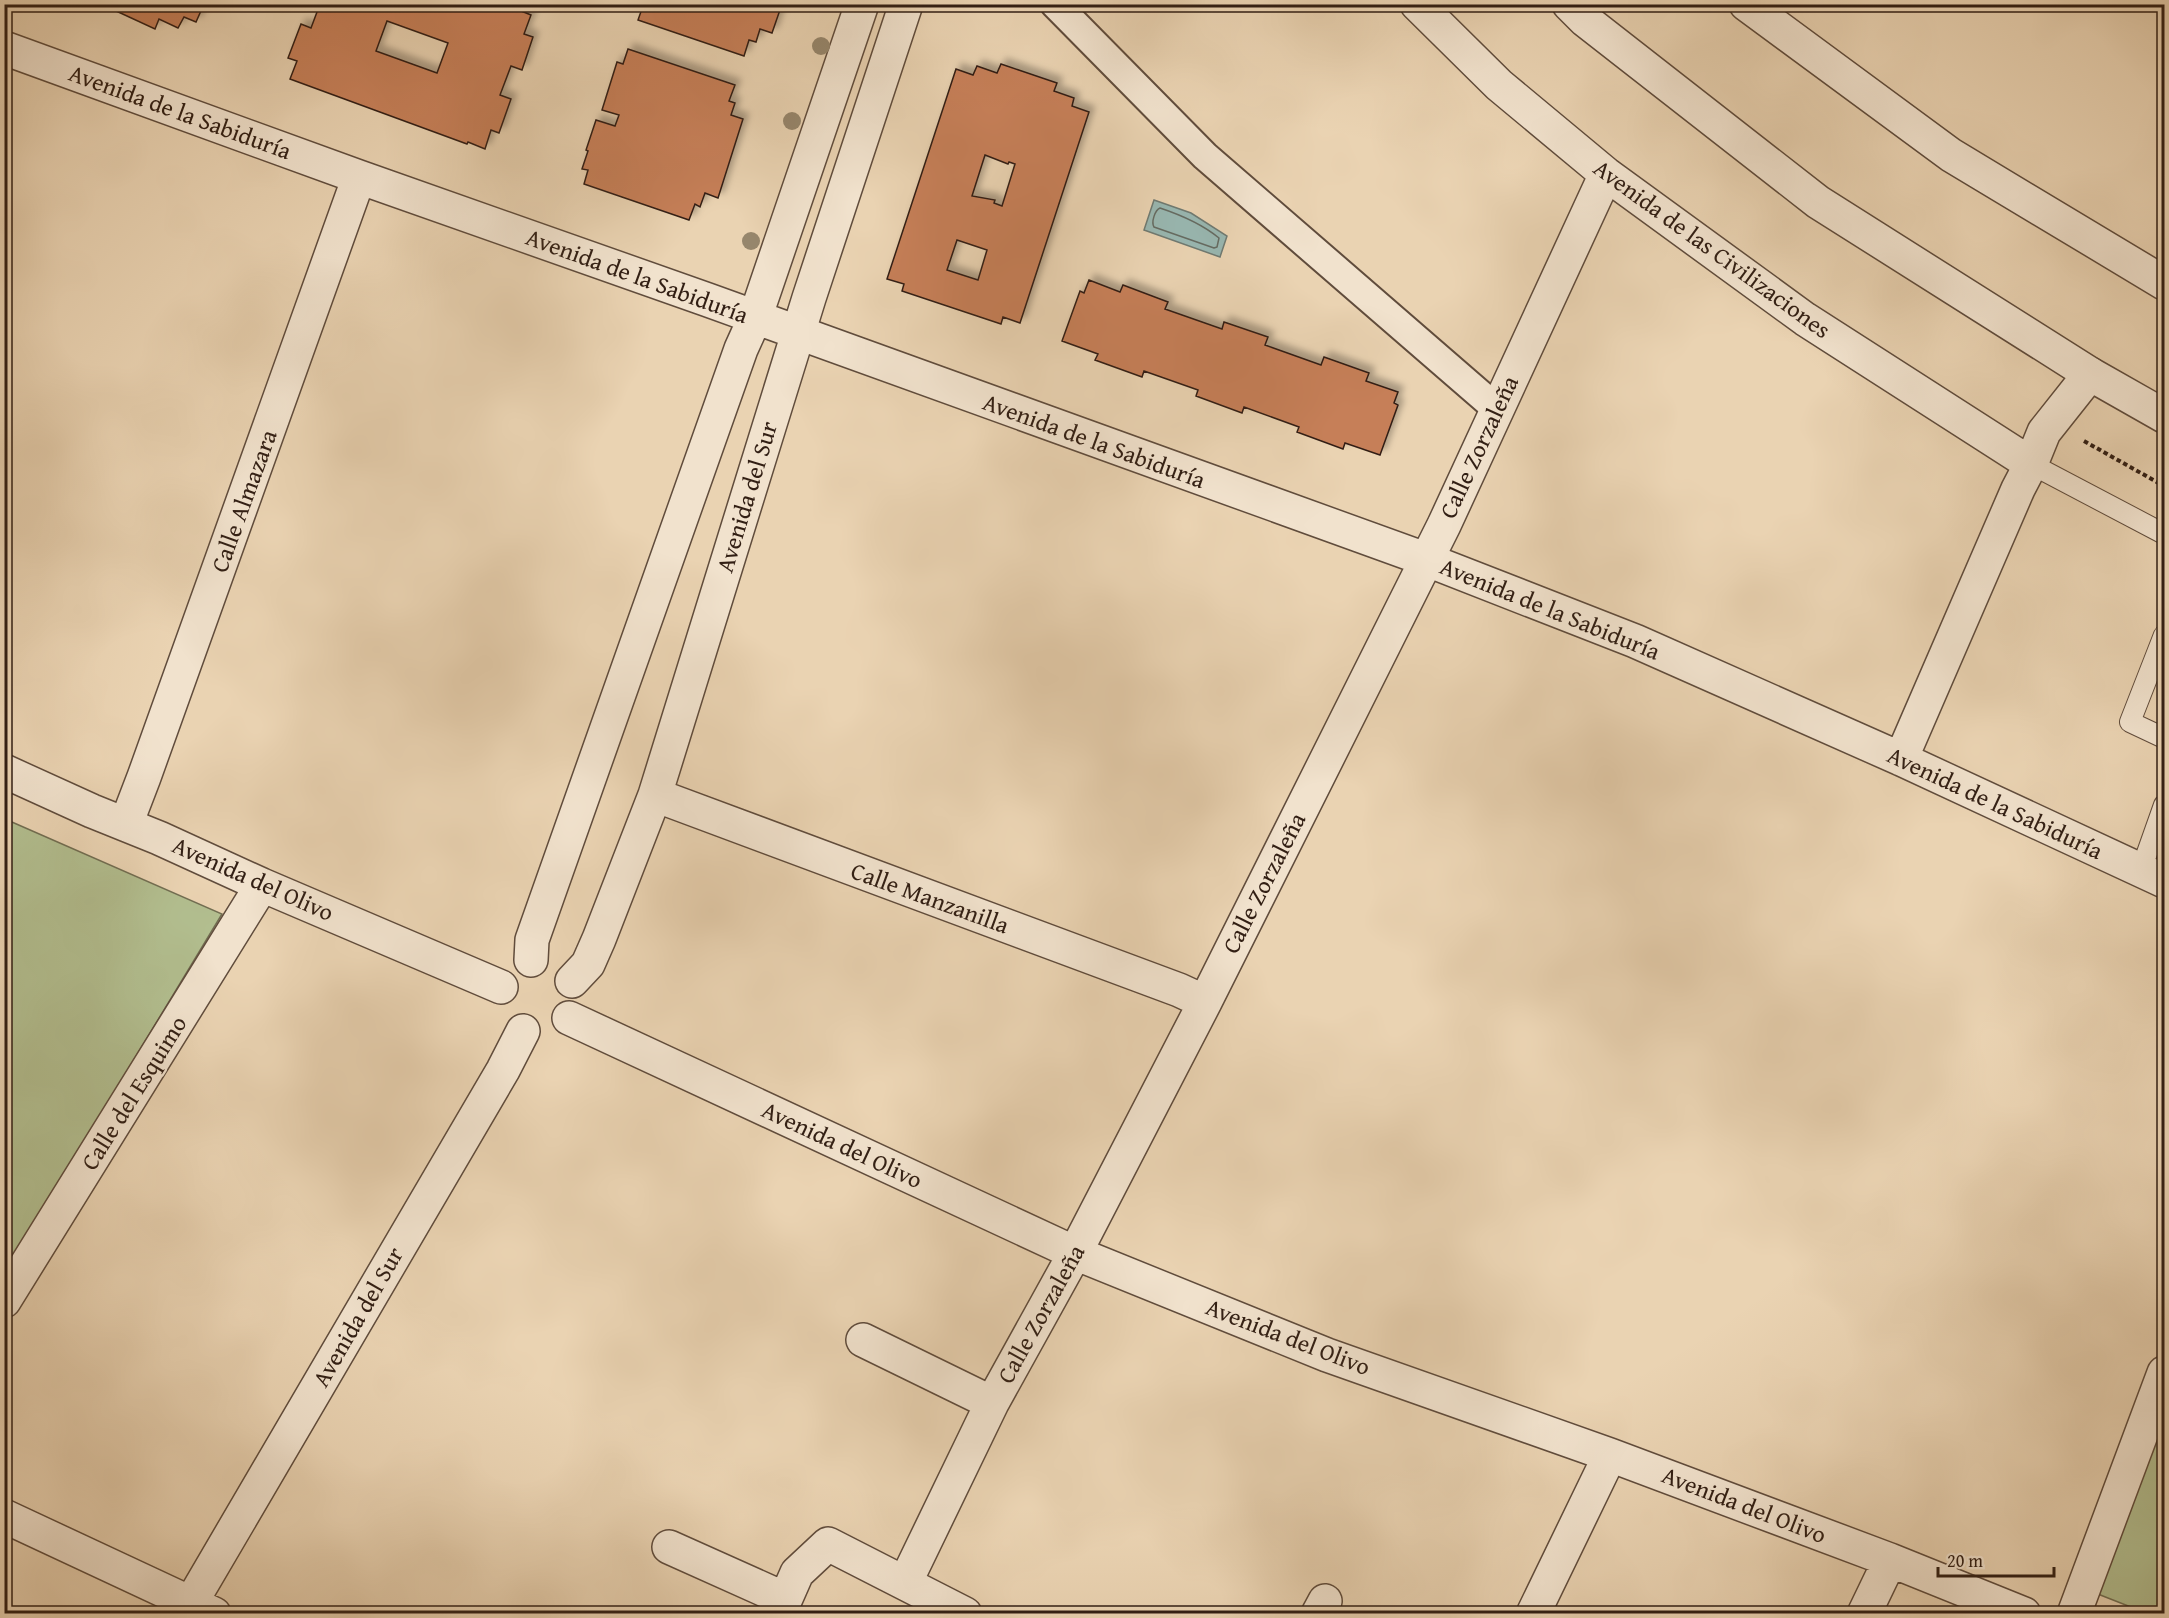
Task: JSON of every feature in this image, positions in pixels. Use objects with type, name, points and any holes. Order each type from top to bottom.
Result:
[{"type":"street","points":[[531,960],[532,940],[737,361],[755,318],[862,4]]},
{"type":"street","name":"Avenida del Sur","points":[[572,981],[588,964],[655,795],[799,333],[906,4]]},
{"type":"street","points":[[1055,4],[1205,156],[1497,409]]},
{"type":"street","name":"Avenida de las Civilizaciones","points":[[1416,4],[1499,84],[1606,174],[1805,319],[2031,464]]},
{"type":"street","points":[[1569,4],[1585,20],[1818,202],[2090,374],[2164,416]]},
{"type":"street","points":[[1746,4],[1951,155],[2164,283]]},
{"type":"street","name":"Avenida de la Sabiduría","points":[[4,48],[799,333],[1366,540],[1425,559],[1635,641],[1901,759],[2153,876]]},
{"type":"street","name":"Calle Zorzaleña","points":[[905,1583],[993,1403],[1075,1253],[1205,1002],[1444,525],[1606,174]]},
{"type":"street","name":"Calle Almazara","points":[[126,824],[359,177]]},
{"type":"street","points":[[1901,759],[2044,432],[2090,374]]},
{"type":"street","name":"Avenida del Olivo","points":[[4,771],[501,987]]},
{"type":"street","name":"Calle Manzanilla","points":[[655,795],[1168,986],[1205,1002]]},
{"type":"street","name":"Calle del Esquimo","points":[[4,1301],[262,885]]},
{"type":"street","points":[[531,960],[548,960],[562,968],[572,981],[576,993],[574,1006],[569,1018],[556,1029],[540,1034],[523,1031],[509,1020],[501,1005],[501,987],[508,974],[518,964],[531,960]]},
{"type":"street","name":"Avenida del Olivo","points":[[569,1018],[1075,1253],[1327,1355],[1610,1455],[1890,1560],[2024,1614]]},
{"type":"street","name":"Avenida del Sur","points":[[203,1607],[523,1031]]},
{"type":"street","points":[[863,1340],[993,1403]]},
{"type":"street","points":[[2074,1614],[2164,1373]]},
{"type":"street","points":[[1533,1614],[1610,1455]]},
{"type":"street","points":[[4,1516],[203,1607]]},
{"type":"street","points":[[669,1547],[782,1606],[797,1573],[828,1544],[965,1614]]},
{"type":"street","points":[[1864,1614],[1890,1560]]},
{"type":"lane","points":[[2031,464],[2164,534]]},
{"type":"lane","points":[[2164,635],[2130,722],[2164,738]]},
{"type":"lane","points":[[2153,876],[2164,805]]},
{"type":"green space","points":[[4,819],[222,914],[5,1273]]},
{"type":"green space","points":[[2164,1369],[2164,1613],[2146,1613],[2080,1587]]},
{"type":"water","points":[[1154,200],[1191,213],[1227,236],[1220,257],[1144,230]]},
{"type":"building","points":[[101,4],[204,4],[196,22],[184,17],[178,28],[159,19],[155,29]]},
{"type":"building","points":[[320,4],[504,4],[531,15],[524,34],[533,37],[522,70],[511,66],[500,95],[511,99],[499,133],[491,130],[485,149],[290,79],[297,61],[288,58],[301,24],[311,28]],"holes":[[[387,21],[448,43],[437,73],[376,51]]]},
{"type":"building","points":[[638,4],[782,4],[772,33],[760,29],[756,42],[749,40],[744,56],[638,20],[643,6]]},
{"type":"building","points":[[628,49],[735,85],[729,101],[735,103],[731,115],[743,119],[718,198],[705,193],[700,207],[695,204],[689,220],[584,184],[588,170],[582,169],[596,120],[615,126],[619,115],[602,110],[617,62],[623,64]]},
{"type":"building","points":[[1001,64],[1057,83],[1054,91],[1074,98],[1072,106],[1089,112],[1020,323],[1003,317],[1001,324],[902,291],[904,284],[887,279],[956,69],[973,75],[977,66],[997,73]],"holes":[[[985,155],[1008,164],[1009,162],[1015,164],[1002,206],[994,203],[995,200],[972,196]],[[957,240],[987,250],[978,280],[947,270]]]},
{"type":"building","points":[[1089,280],[1120,292],[1123,285],[1168,302],[1165,309],[1222,329],[1224,322],[1268,337],[1265,345],[1321,365],[1324,357],[1369,373],[1366,381],[1398,392],[1394,403],[1398,405],[1380,455],[1345,443],[1343,449],[1297,432],[1299,427],[1244,407],[1242,413],[1196,396],[1198,390],[1144,371],[1142,377],[1095,360],[1098,354],[1062,341],[1080,291],[1084,293]]}]
